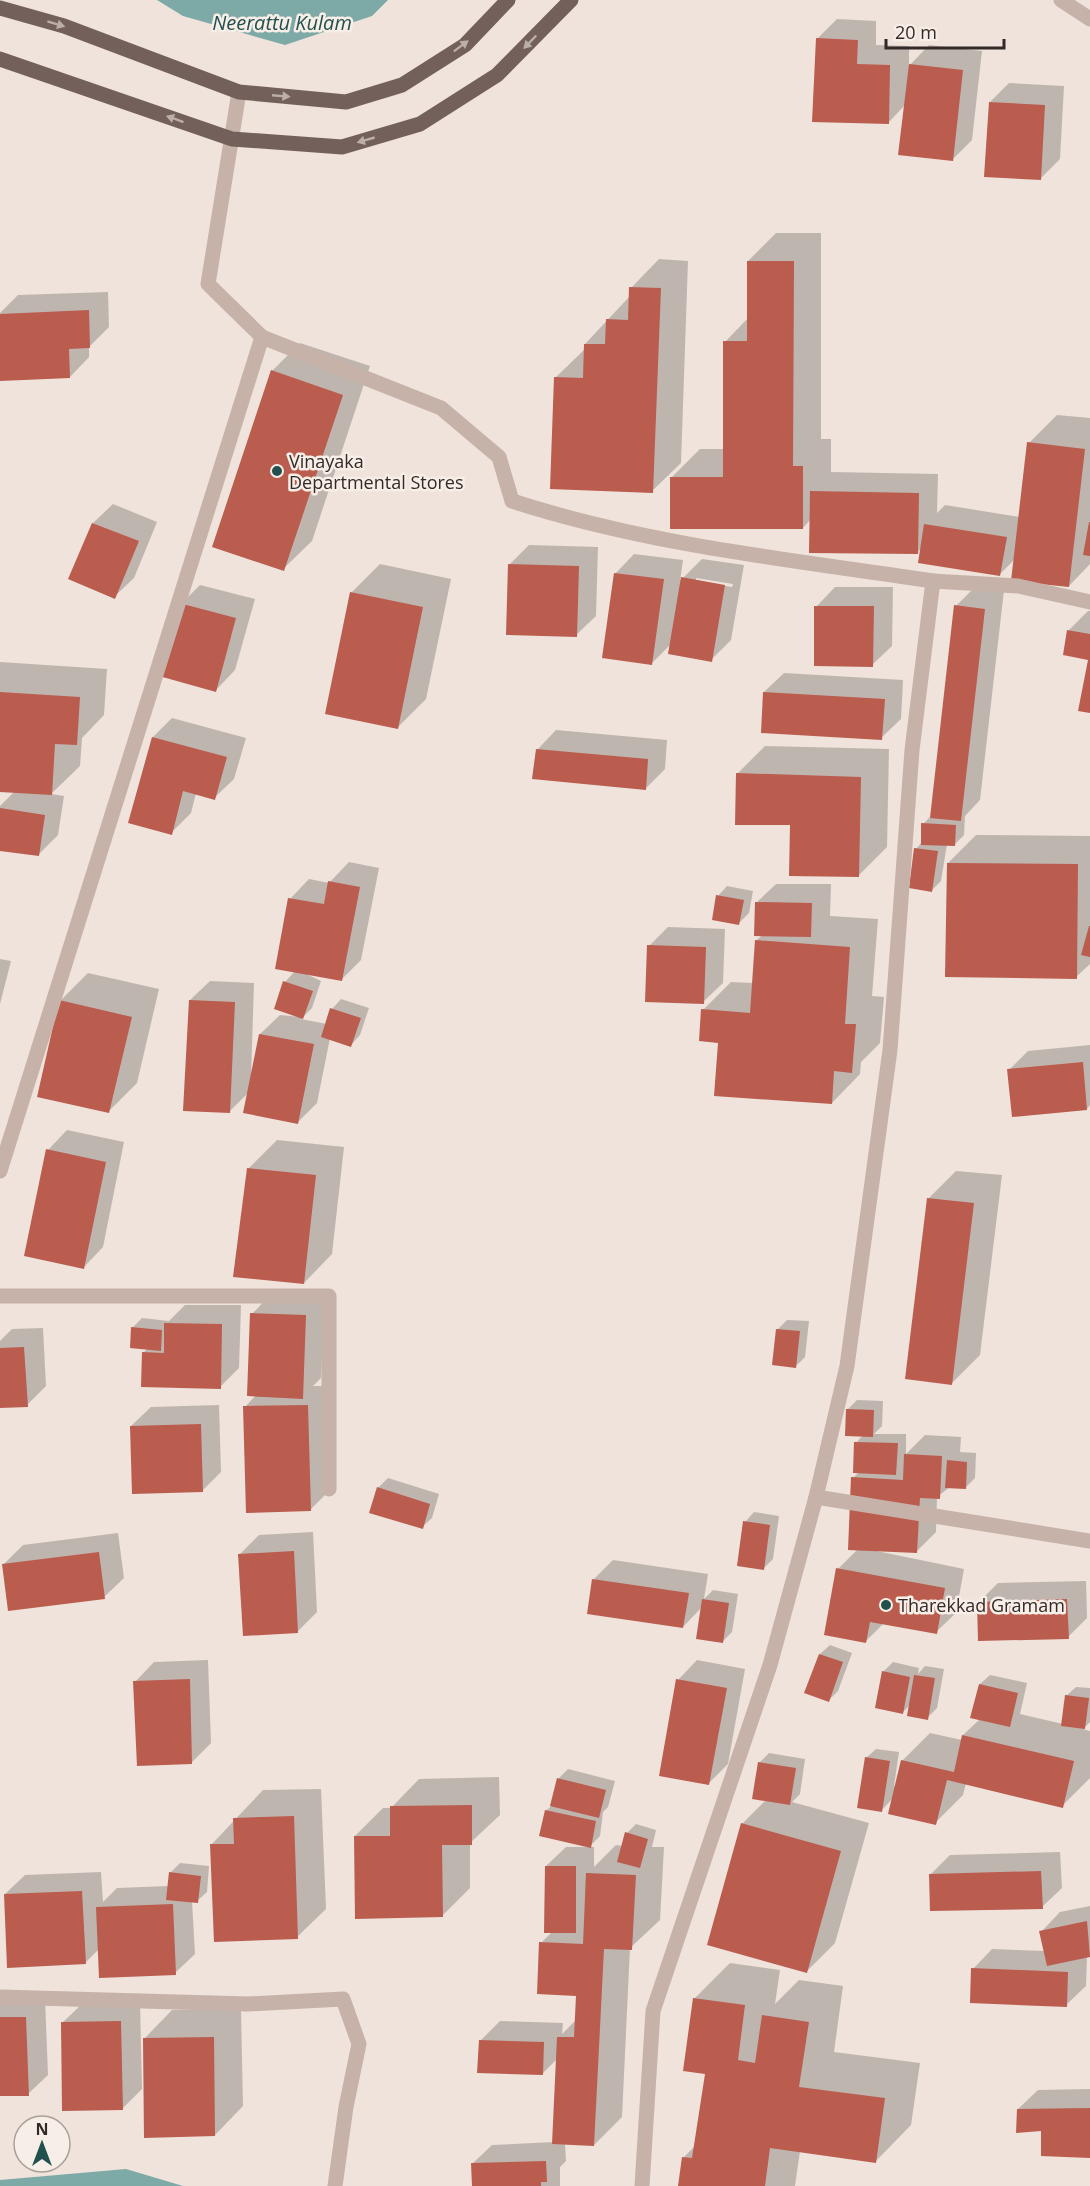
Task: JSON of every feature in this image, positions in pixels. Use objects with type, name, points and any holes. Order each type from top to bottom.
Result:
[{"type":"main road","points":[[0,8],[64,27],[239,92],[346,102],[402,85],[465,45],[508,0]]},
{"type":"main road","points":[[0,59],[232,139],[342,147],[420,124],[497,75],[571,0]]},
{"type":"street","points":[[1061,0],[1090,19]]},
{"type":"street","points":[[239,92],[208,284],[262,336],[441,408],[499,457],[512,501],[577,522],[700,546],[933,581],[1018,586],[1090,602]]},
{"type":"street","points":[[0,1171],[262,336]]},
{"type":"street","points":[[642,2186],[653,2011],[770,1665],[816,1497],[847,1366],[890,1050],[912,750],[933,581]]},
{"type":"street","points":[[0,1296],[329,1296],[329,1488]]},
{"type":"street","points":[[816,1497],[1090,1541]]},
{"type":"street","points":[[0,1997],[248,2004],[343,1999],[359,2044],[346,2107],[335,2186]]},
{"type":"water","name":"Neerattu Kulam","points":[[157,0],[388,0],[372,16],[285,45],[183,16]]},
{"type":"water","points":[[126,2169],[183,2186],[0,2186],[0,2180]]},
{"type":"building","points":[[816,38],[858,40],[857,64],[890,65],[889,124],[812,122]]},
{"type":"building","points":[[909,64],[963,70],[953,161],[898,155]]},
{"type":"building","points":[[989,102],[1045,105],[1041,180],[984,177]]},
{"type":"building","points":[[747,261],[794,261],[793,466],[803,466],[803,529],[670,529],[670,477],[723,477],[723,341],[747,341]]},
{"type":"building","points":[[629,287],[661,288],[653,493],[550,489],[554,377],[583,378],[584,344],[605,344],[606,319],[628,320]]},
{"type":"building","points":[[89,310],[90,348],[69,349],[70,378],[0,381],[0,314]]},
{"type":"building","name":"Vinayaka Departmental Stores","points":[[271,370],[343,395],[284,571],[212,547]]},
{"type":"building","points":[[1027,442],[1085,449],[1069,587],[1011,581]]},
{"type":"building","points":[[810,491],[919,493],[918,554],[809,553]]},
{"type":"building","points":[[1090,522],[1090,556],[1083,555]]},
{"type":"building","points":[[92,523],[139,541],[115,599],[68,579]]},
{"type":"building","points":[[924,524],[1007,537],[1000,576],[918,563]]},
{"type":"building","points":[[508,564],[579,566],[577,637],[506,635]]},
{"type":"building","points":[[614,573],[664,579],[652,665],[602,658]]},
{"type":"building","points":[[681,577],[725,585],[712,662],[668,654]]},
{"type":"building","points":[[350,592],[423,607],[398,729],[325,714]]},
{"type":"building","points":[[179,603],[236,618],[216,692],[159,676]]},
{"type":"building","points":[[954,605],[985,609],[961,821],[930,818]]},
{"type":"building","points":[[814,606],[874,606],[873,667],[814,666]]},
{"type":"building","points":[[1067,630],[1090,634],[1090,713],[1078,711],[1088,660],[1063,655]]},
{"type":"building","points":[[0,692],[80,697],[77,745],[55,744],[52,795],[0,792]]},
{"type":"building","points":[[763,692],[885,699],[882,740],[761,733]]},
{"type":"building","points":[[152,737],[227,757],[215,800],[183,791],[172,835],[128,823]]},
{"type":"building","points":[[536,749],[648,759],[646,790],[532,779]]},
{"type":"building","points":[[736,773],[861,777],[859,877],[789,876],[790,825],[735,825]]},
{"type":"building","points":[[0,808],[45,815],[39,856],[0,851]]},
{"type":"building","points":[[921,823],[956,825],[955,846],[921,845]]},
{"type":"building","points":[[914,848],[938,851],[932,892],[909,888]]},
{"type":"building","points":[[947,863],[1078,864],[1077,979],[945,977]]},
{"type":"building","points":[[328,881],[360,887],[342,981],[275,969],[288,898],[324,904]]},
{"type":"building","points":[[716,895],[744,900],[739,925],[712,920]]},
{"type":"building","points":[[755,902],[812,903],[811,937],[754,936]]},
{"type":"building","points":[[1090,926],[1090,957],[1081,955]]},
{"type":"building","points":[[755,940],[850,947],[845,1024],[856,1024],[852,1073],[834,1071],[832,1104],[714,1096],[718,1043],[699,1041],[701,1009],[750,1013]]},
{"type":"building","points":[[647,945],[706,947],[704,1004],[645,1002]]},
{"type":"building","points":[[283,981],[313,991],[303,1019],[274,1009]]},
{"type":"building","points":[[59,1000],[132,1017],[109,1113],[37,1097]]},
{"type":"building","points":[[189,1000],[235,1002],[230,1113],[183,1111]]},
{"type":"building","points":[[330,1008],[361,1018],[351,1047],[321,1037]]},
{"type":"building","points":[[259,1034],[314,1044],[298,1124],[243,1113]]},
{"type":"building","points":[[1083,1062],[1087,1110],[1012,1117],[1007,1069]]},
{"type":"building","points":[[46,1149],[106,1162],[84,1269],[24,1256]]},
{"type":"building","points":[[247,1168],[316,1175],[304,1284],[233,1277]]},
{"type":"building","points":[[927,1198],[974,1203],[952,1385],[905,1379]]},
{"type":"building","points":[[250,1313],[306,1315],[303,1399],[247,1396]]},
{"type":"building","points":[[164,1323],[222,1324],[221,1389],[141,1387],[142,1352],[164,1353]]},
{"type":"building","points":[[131,1327],[162,1330],[161,1351],[130,1348]]},
{"type":"building","points":[[776,1329],[800,1331],[796,1368],[772,1365]]},
{"type":"building","points":[[24,1347],[28,1407],[0,1408],[0,1348]]},
{"type":"building","points":[[308,1405],[311,1511],[246,1513],[243,1406]]},
{"type":"building","points":[[846,1409],[874,1410],[873,1437],[845,1436]]},
{"type":"building","points":[[201,1424],[203,1492],[132,1494],[130,1426]]},
{"type":"building","points":[[854,1442],[898,1443],[896,1475],[853,1473]]},
{"type":"building","points":[[904,1454],[942,1456],[940,1499],[920,1498],[917,1553],[848,1550],[851,1477],[903,1480]]},
{"type":"building","points":[[947,1460],[967,1462],[966,1489],[945,1488]]},
{"type":"building","points":[[377,1487],[430,1504],[423,1529],[369,1513]]},
{"type":"building","points":[[743,1521],[770,1525],[764,1570],[737,1566]]},
{"type":"building","points":[[294,1551],[298,1633],[243,1636],[238,1554]]},
{"type":"building","points":[[99,1552],[105,1599],[8,1611],[2,1564]]},
{"type":"building","name":"Tharekkad Gramam","points":[[836,1568],[945,1588],[937,1634],[870,1622],[866,1643],[824,1635]]},
{"type":"building","points":[[592,1579],[689,1593],[683,1628],[587,1614]]},
{"type":"building","points":[[702,1599],[729,1603],[723,1643],[696,1639]]},
{"type":"building","points":[[1067,1599],[1069,1639],[978,1641],[977,1602]]},
{"type":"building","points":[[819,1654],[843,1662],[829,1702],[804,1693]]},
{"type":"building","points":[[882,1671],[910,1677],[903,1714],[875,1708]]},
{"type":"building","points":[[914,1675],[935,1678],[928,1720],[907,1716]]},
{"type":"building","points":[[190,1679],[192,1764],[137,1766],[133,1681]]},
{"type":"building","points":[[676,1679],[727,1688],[709,1785],[659,1776]]},
{"type":"building","points":[[979,1684],[1018,1693],[1010,1727],[970,1718]]},
{"type":"building","points":[[1065,1695],[1089,1698],[1085,1729],[1061,1726]]},
{"type":"building","points":[[962,1735],[1074,1761],[1063,1808],[947,1780],[936,1825],[888,1814],[901,1760],[954,1772]]},
{"type":"building","points":[[865,1757],[890,1761],[882,1812],[857,1808]]},
{"type":"building","points":[[758,1762],[796,1768],[790,1805],[752,1799]]},
{"type":"building","points":[[557,1778],[606,1790],[599,1818],[550,1806]]},
{"type":"building","points":[[472,1805],[472,1845],[442,1845],[443,1917],[355,1919],[354,1836],[390,1836],[390,1806]]},
{"type":"building","points":[[545,1810],[596,1821],[591,1848],[539,1836]]},
{"type":"building","points":[[294,1816],[298,1939],[214,1942],[210,1844],[234,1844],[233,1818]]},
{"type":"building","points":[[741,1823],[841,1851],[807,1973],[707,1945]]},
{"type":"building","points":[[625,1832],[648,1839],[640,1868],[617,1862]]},
{"type":"building","points":[[545,1866],[576,1866],[576,1933],[544,1933]]},
{"type":"building","points":[[1041,1871],[1043,1909],[930,1911],[929,1874]]},
{"type":"building","points":[[169,1872],[201,1876],[198,1903],[166,1900]]},
{"type":"building","points":[[586,1873],[636,1875],[632,1950],[604,1949],[594,2146],[552,2144],[557,2037],[574,2037],[576,1996],[537,1994],[539,1942],[583,1944]]},
{"type":"building","points":[[82,1891],[86,1964],[7,1968],[4,1894]]},
{"type":"building","points":[[173,1904],[176,1975],[99,1978],[96,1907]]},
{"type":"building","points":[[1087,1921],[1090,1957],[1047,1966],[1039,1931]]},
{"type":"building","points":[[971,1968],[1068,1972],[1067,2007],[970,2003]]},
{"type":"building","points":[[693,1998],[745,2005],[738,2060],[755,2063],[762,2015],[809,2022],[799,2087],[885,2098],[876,2163],[770,2148],[765,2186],[678,2186],[682,2157],[692,2158],[705,2074],[683,2071]]},
{"type":"building","points":[[0,2017],[26,2017],[29,2096],[0,2096]]},
{"type":"building","points":[[121,2021],[123,2110],[62,2111],[61,2022]]},
{"type":"building","points":[[214,2037],[215,2136],[144,2138],[143,2038]]},
{"type":"building","points":[[479,2040],[544,2042],[543,2075],[477,2073]]},
{"type":"building","points":[[1090,2108],[1090,2158],[1041,2156],[1041,2131],[1016,2133],[1017,2109]]},
{"type":"building","points":[[546,2161],[547,2182],[541,2182],[541,2186],[472,2186],[471,2163]]},
{"type":"place","name":"Vinayaka Departmental Stores","points":[[277,471]]},
{"type":"place","name":"Tharekkad Gramam","points":[[886,1605]]}]
